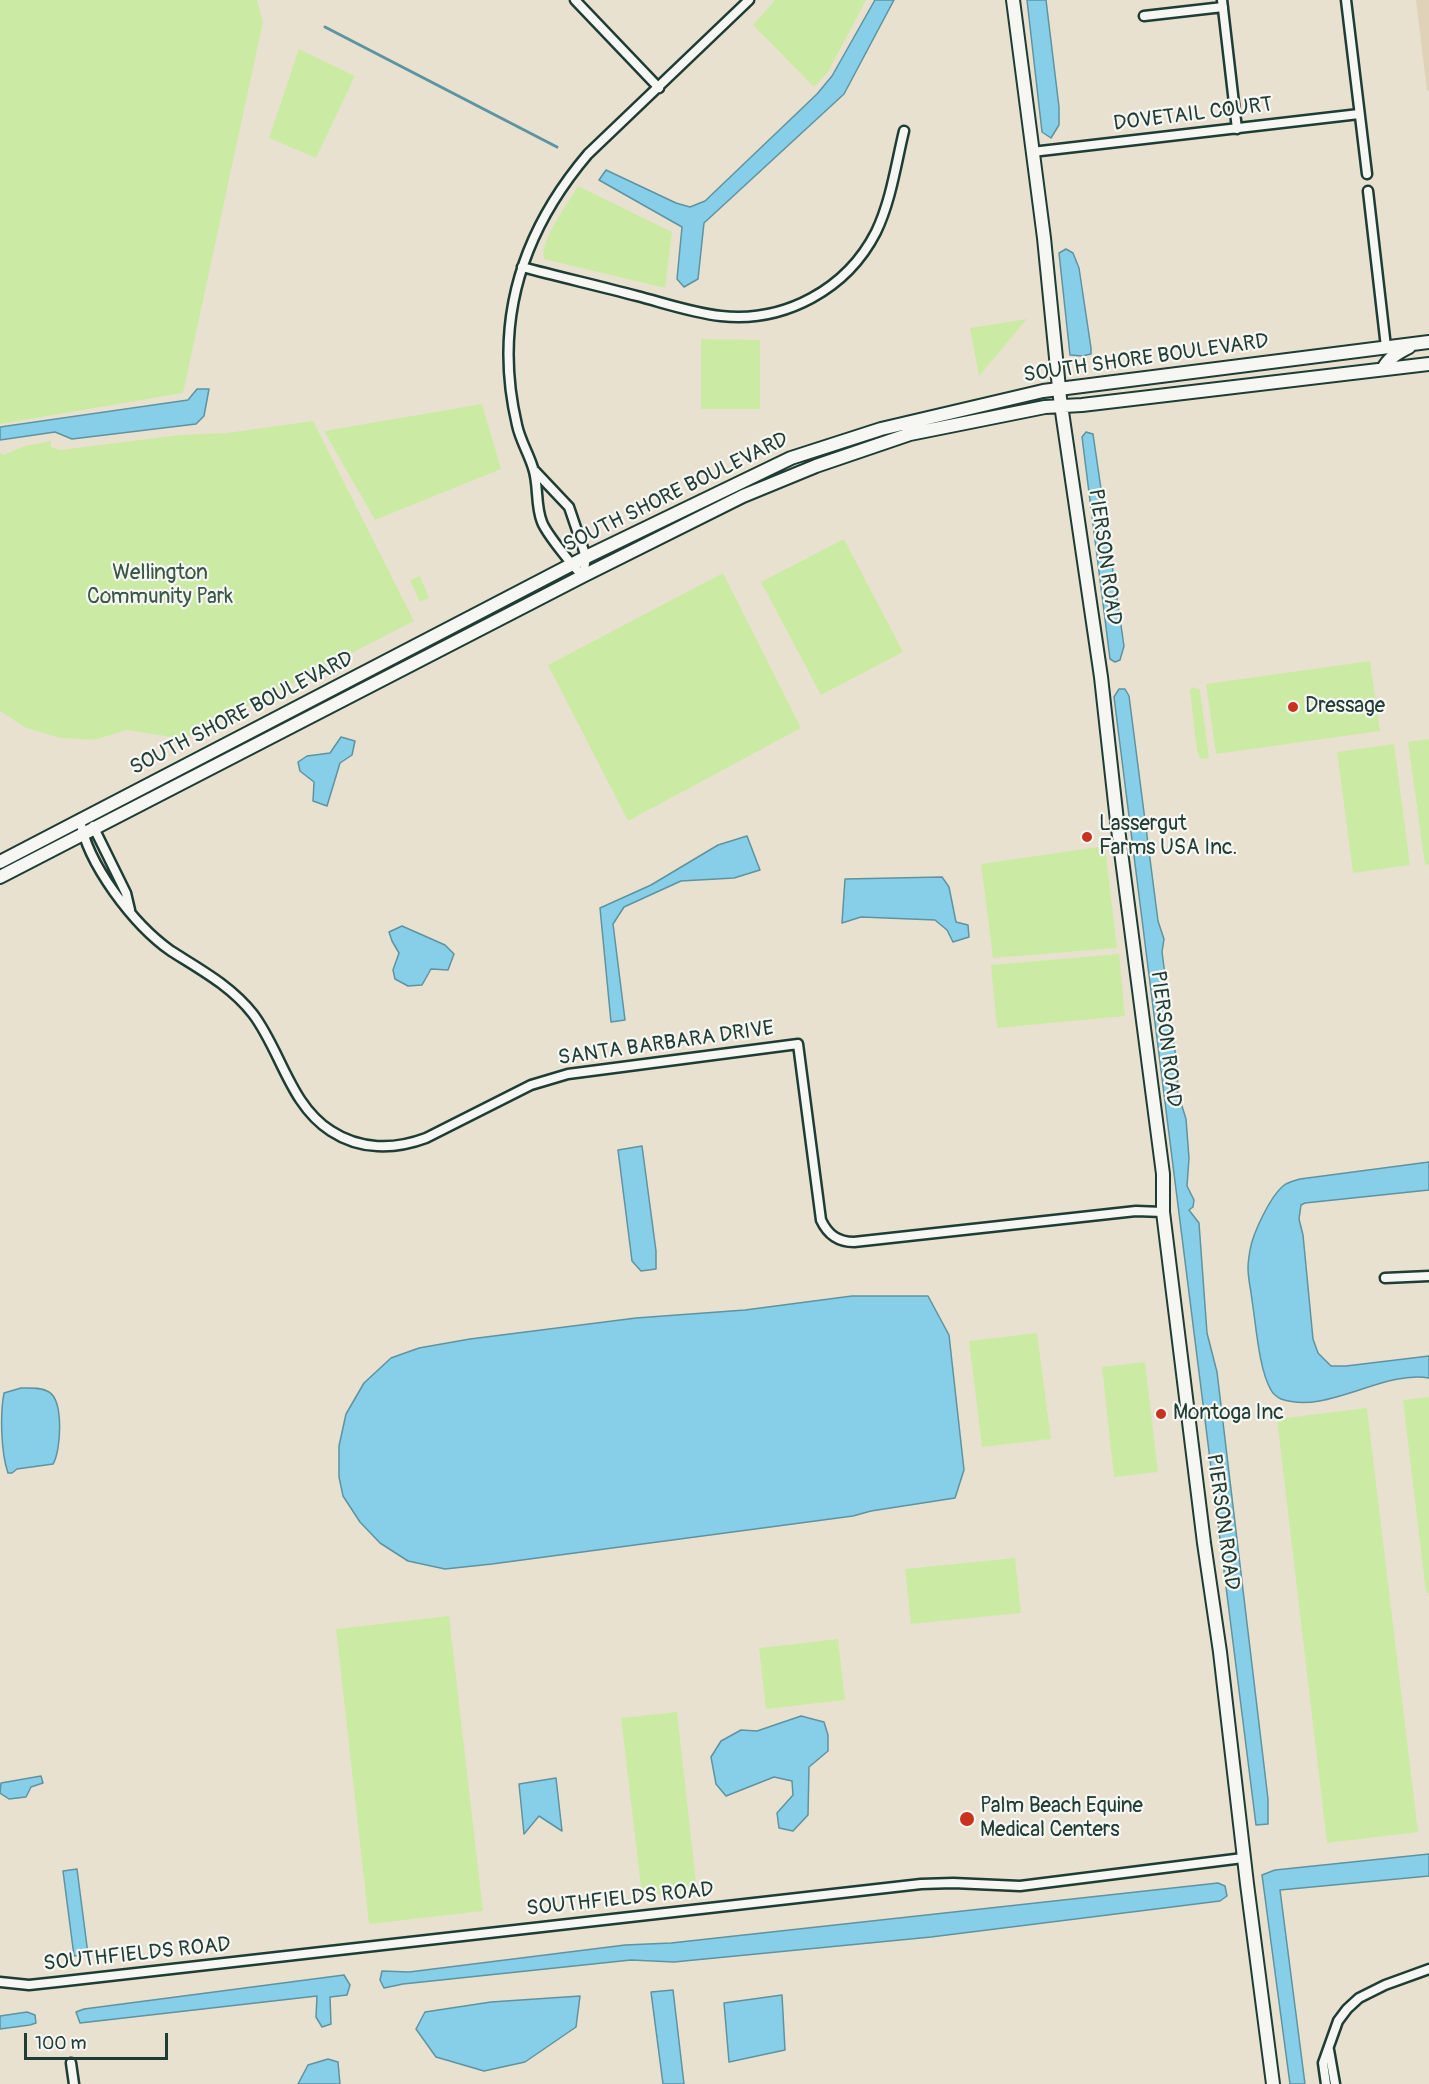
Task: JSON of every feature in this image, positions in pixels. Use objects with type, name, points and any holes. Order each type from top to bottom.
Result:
[{"type":"street","points":[[575,0],[658,88]]},
{"type":"street","points":[[583,576],[571,565],[542,522],[534,470],[518,428],[509,381],[510,323],[522,267],[543,217],[569,176],[588,154],[749,0]]},
{"type":"street","name":"PIERSON ROAD","points":[[1012,0],[1044,237],[1059,389],[1101,677],[1163,1174],[1163,1212],[1204,1543],[1222,1664],[1243,1858],[1273,2084]]},
{"type":"street","points":[[1346,0],[1367,174]]},
{"type":"street","points":[[1144,16],[1222,3],[1237,129]]},
{"type":"street","name":"DOVETAIL COURT","points":[[1032,152],[1359,114]]},
{"type":"street","points":[[522,267],[714,315],[756,316],[796,305],[827,288],[848,270],[866,249],[884,212],[904,131]]},
{"type":"street","points":[[1359,372],[1383,356],[1386,347],[1368,191]]},
{"type":"street","points":[[1383,369],[1387,361],[1394,356],[1423,343]]},
{"type":"street","name":"SOUTH SHORE BOULEVARD","points":[[0,862],[586,557],[791,458],[881,429],[1013,397],[1059,389],[1423,343]]},
{"type":"street","name":"SOUTH SHORE BOULEVARD","points":[[0,877],[583,576],[743,496],[816,466],[910,434],[1045,407],[1429,364]]},
{"type":"street","points":[[534,470],[569,507],[586,557],[583,576]]},
{"type":"street","points":[[80,819],[96,827]]},
{"type":"street","name":"SANTA BARBARA DRIVE","points":[[80,819],[82,834],[117,898],[159,940],[225,984],[254,1015],[266,1033],[305,1106],[327,1129],[347,1139],[361,1144],[390,1147],[412,1143],[531,1085],[568,1074],[798,1044],[821,1220],[828,1233],[841,1240],[854,1242],[1136,1211],[1163,1212]]},
{"type":"street","name":"SANTA BARBARA DRIVE","points":[[96,827],[126,893],[130,910]]},
{"type":"street","points":[[1385,1278],[1429,1276]]},
{"type":"street","name":"SOUTHFIELDS ROAD","points":[[0,1982],[29,1985],[921,1884],[1020,1886],[1243,1858]]},
{"type":"street","points":[[1326,2084],[1323,2063],[1329,2050],[1332,2034],[1338,2021],[1353,2003],[1385,1985],[1429,1969]]},
{"type":"street","points":[[1329,2050],[1335,2084]]},
{"type":"street","points":[[71,2064],[74,2084]]},
{"type":"shaded area","points":[[1416,0],[1429,0],[1429,91],[1427,91]]},
{"type":"green space","points":[[0,0],[257,0],[263,22],[183,393],[0,424]]},
{"type":"green space","points":[[775,0],[866,0],[828,72],[814,87],[753,25]]},
{"type":"green space","points":[[299,49],[355,76],[316,158],[269,138]]},
{"type":"green space","points":[[578,186],[672,232],[665,288],[544,259],[550,232]]},
{"type":"green space","points":[[1027,319],[979,376],[970,328]]},
{"type":"green space","points":[[701,339],[760,340],[760,409],[701,409]]},
{"type":"green space","points":[[482,404],[501,469],[375,520],[324,431]]},
{"type":"green space","name":"Wellington Community Park","points":[[313,421],[414,621],[184,739],[127,730],[94,740],[61,738],[26,728],[0,711],[0,452],[3,455],[25,446],[51,441],[51,447],[60,450],[179,435],[227,433]]},
{"type":"green space","points":[[844,539],[903,652],[821,695],[761,582]]},
{"type":"green space","points":[[723,573],[801,728],[628,821],[548,665]]},
{"type":"green space","points":[[420,576],[429,598],[420,602],[410,580]]},
{"type":"green space","name":"Dressage","points":[[1370,661],[1380,731],[1216,754],[1206,684]]},
{"type":"green space","points":[[1193,687],[1200,690],[1209,758],[1201,759],[1197,752],[1190,690]]},
{"type":"green space","points":[[1429,739],[1429,864],[1425,865],[1408,742]]},
{"type":"green space","points":[[1394,744],[1410,865],[1353,873],[1337,752]]},
{"type":"green space","points":[[1105,846],[1117,948],[993,958],[981,864]]},
{"type":"green space","points":[[1119,954],[1125,1016],[997,1028],[991,965]]},
{"type":"green space","points":[[1037,1333],[1051,1439],[982,1447],[969,1341]]},
{"type":"green space","points":[[1145,1362],[1158,1472],[1114,1477],[1102,1367]]},
{"type":"green space","points":[[1429,1397],[1429,1593],[1426,1593],[1403,1400]]},
{"type":"green space","points":[[1367,1408],[1418,1832],[1327,1843],[1277,1419]]},
{"type":"green space","points":[[1015,1558],[1021,1613],[911,1624],[905,1569]]},
{"type":"green space","points":[[449,1616],[483,1911],[369,1924],[336,1629]]},
{"type":"green space","points":[[838,1639],[845,1700],[766,1709],[759,1648]]},
{"type":"green space","points":[[677,1712],[697,1890],[642,1896],[621,1718]]},
{"type":"water","points":[[875,0],[894,0],[844,94],[704,223],[698,279],[684,287],[677,279],[682,227],[599,180],[606,170],[676,203],[690,207],[705,201],[817,94],[832,76]]},
{"type":"water","points":[[1027,0],[1046,0],[1059,107],[1059,125],[1051,138],[1042,132]]},
{"type":"water","points":[[1066,249],[1073,253],[1079,268],[1091,348],[1091,354],[1082,356],[1070,355],[1059,253]]},
{"type":"water","points":[[197,389],[209,389],[204,416],[196,424],[72,439],[55,432],[0,440],[0,427],[188,400]]},
{"type":"water","points":[[1086,432],[1093,434],[1124,646],[1120,660],[1115,662],[1110,659],[1082,437]]},
{"type":"water","points":[[1119,689],[1125,689],[1129,696],[1158,921],[1164,939],[1162,952],[1178,1074],[1177,1090],[1186,1119],[1189,1158],[1187,1186],[1194,1200],[1193,1207],[1189,1210],[1199,1223],[1207,1333],[1217,1372],[1268,1799],[1268,1824],[1256,1825],[1114,697]]},
{"type":"water","points":[[341,737],[355,741],[352,755],[340,763],[327,806],[313,801],[314,782],[300,771],[298,762],[307,756],[330,753]]},
{"type":"water","points":[[747,836],[760,870],[734,878],[681,881],[624,907],[613,924],[625,1020],[611,1022],[600,908],[651,885],[718,845]]},
{"type":"water","points":[[942,877],[949,887],[956,922],[968,925],[969,937],[953,942],[947,930],[935,920],[861,917],[842,923],[845,879]]},
{"type":"water","points":[[402,926],[445,945],[454,954],[448,970],[431,969],[422,985],[408,986],[395,979],[393,970],[399,953],[389,932]]},
{"type":"water","points":[[642,1146],[656,1251],[656,1269],[641,1271],[632,1261],[618,1150]]},
{"type":"water","points":[[1429,1162],[1429,1190],[1305,1203],[1301,1205],[1299,1219],[1303,1235],[1313,1339],[1318,1353],[1331,1366],[1429,1356],[1429,1378],[1411,1377],[1393,1380],[1317,1401],[1299,1402],[1281,1399],[1272,1391],[1264,1371],[1248,1268],[1255,1234],[1273,1198],[1285,1185],[1300,1179]]},
{"type":"water","points":[[852,1296],[928,1296],[949,1335],[964,1470],[955,1498],[853,1516],[445,1569],[408,1561],[380,1543],[360,1522],[343,1496],[339,1477],[339,1446],[346,1414],[364,1383],[391,1358],[419,1348],[470,1339],[636,1318],[745,1310]]},
{"type":"water","points":[[21,1388],[43,1389],[54,1397],[60,1426],[58,1449],[53,1464],[17,1469],[8,1473],[2,1433],[4,1393]]},
{"type":"water","points":[[801,1716],[824,1722],[828,1735],[828,1751],[809,1767],[808,1815],[793,1831],[779,1828],[777,1813],[793,1795],[792,1781],[774,1777],[726,1796],[716,1784],[711,1757],[721,1741],[741,1730],[757,1731]]},
{"type":"water","points":[[41,1776],[43,1783],[31,1787],[26,1797],[9,1799],[0,1793],[1,1783]]},
{"type":"water","points":[[556,1778],[562,1831],[539,1816],[524,1834],[519,1784]]},
{"type":"water","points":[[1429,1854],[1429,1876],[1280,1890],[1305,2084],[1290,2084],[1262,1875],[1275,1870]]},
{"type":"water","points":[[77,1869],[88,1954],[74,1956],[63,1871]]},
{"type":"water","points":[[1218,1883],[1225,1886],[1227,1896],[1220,1901],[931,1937],[674,1962],[631,1960],[403,1984],[384,1988],[380,1980],[382,1971],[409,1972],[625,1945],[671,1943]]},
{"type":"water","points":[[344,1975],[350,1985],[347,1995],[330,1997],[331,2024],[322,2027],[316,2017],[317,1996],[80,2023],[76,2012],[84,2009]]},
{"type":"water","points":[[673,1990],[684,2084],[663,2084],[651,1992]]},
{"type":"water","points":[[782,1995],[785,2050],[729,2062],[724,2003]]},
{"type":"water","points":[[580,1996],[576,2027],[525,2062],[484,2071],[436,2057],[416,2029],[425,2012],[491,2002]]},
{"type":"water","points":[[27,2012],[35,2015],[36,2023],[0,2029],[0,2016]]},
{"type":"water","points":[[328,2059],[338,2062],[340,2084],[298,2084],[308,2065]]},
{"type":"waterway","points":[[325,27],[557,147]]},
{"type":"place","name":"Dressage","points":[[1293,707]]},
{"type":"place","name":"Lassergut Farms USA Inc.","points":[[1087,837]]},
{"type":"place","name":"Montoga Inc","points":[[1161,1414]]},
{"type":"place","name":"Palm Beach Equine Medical Centers","points":[[967,1819]]}]
